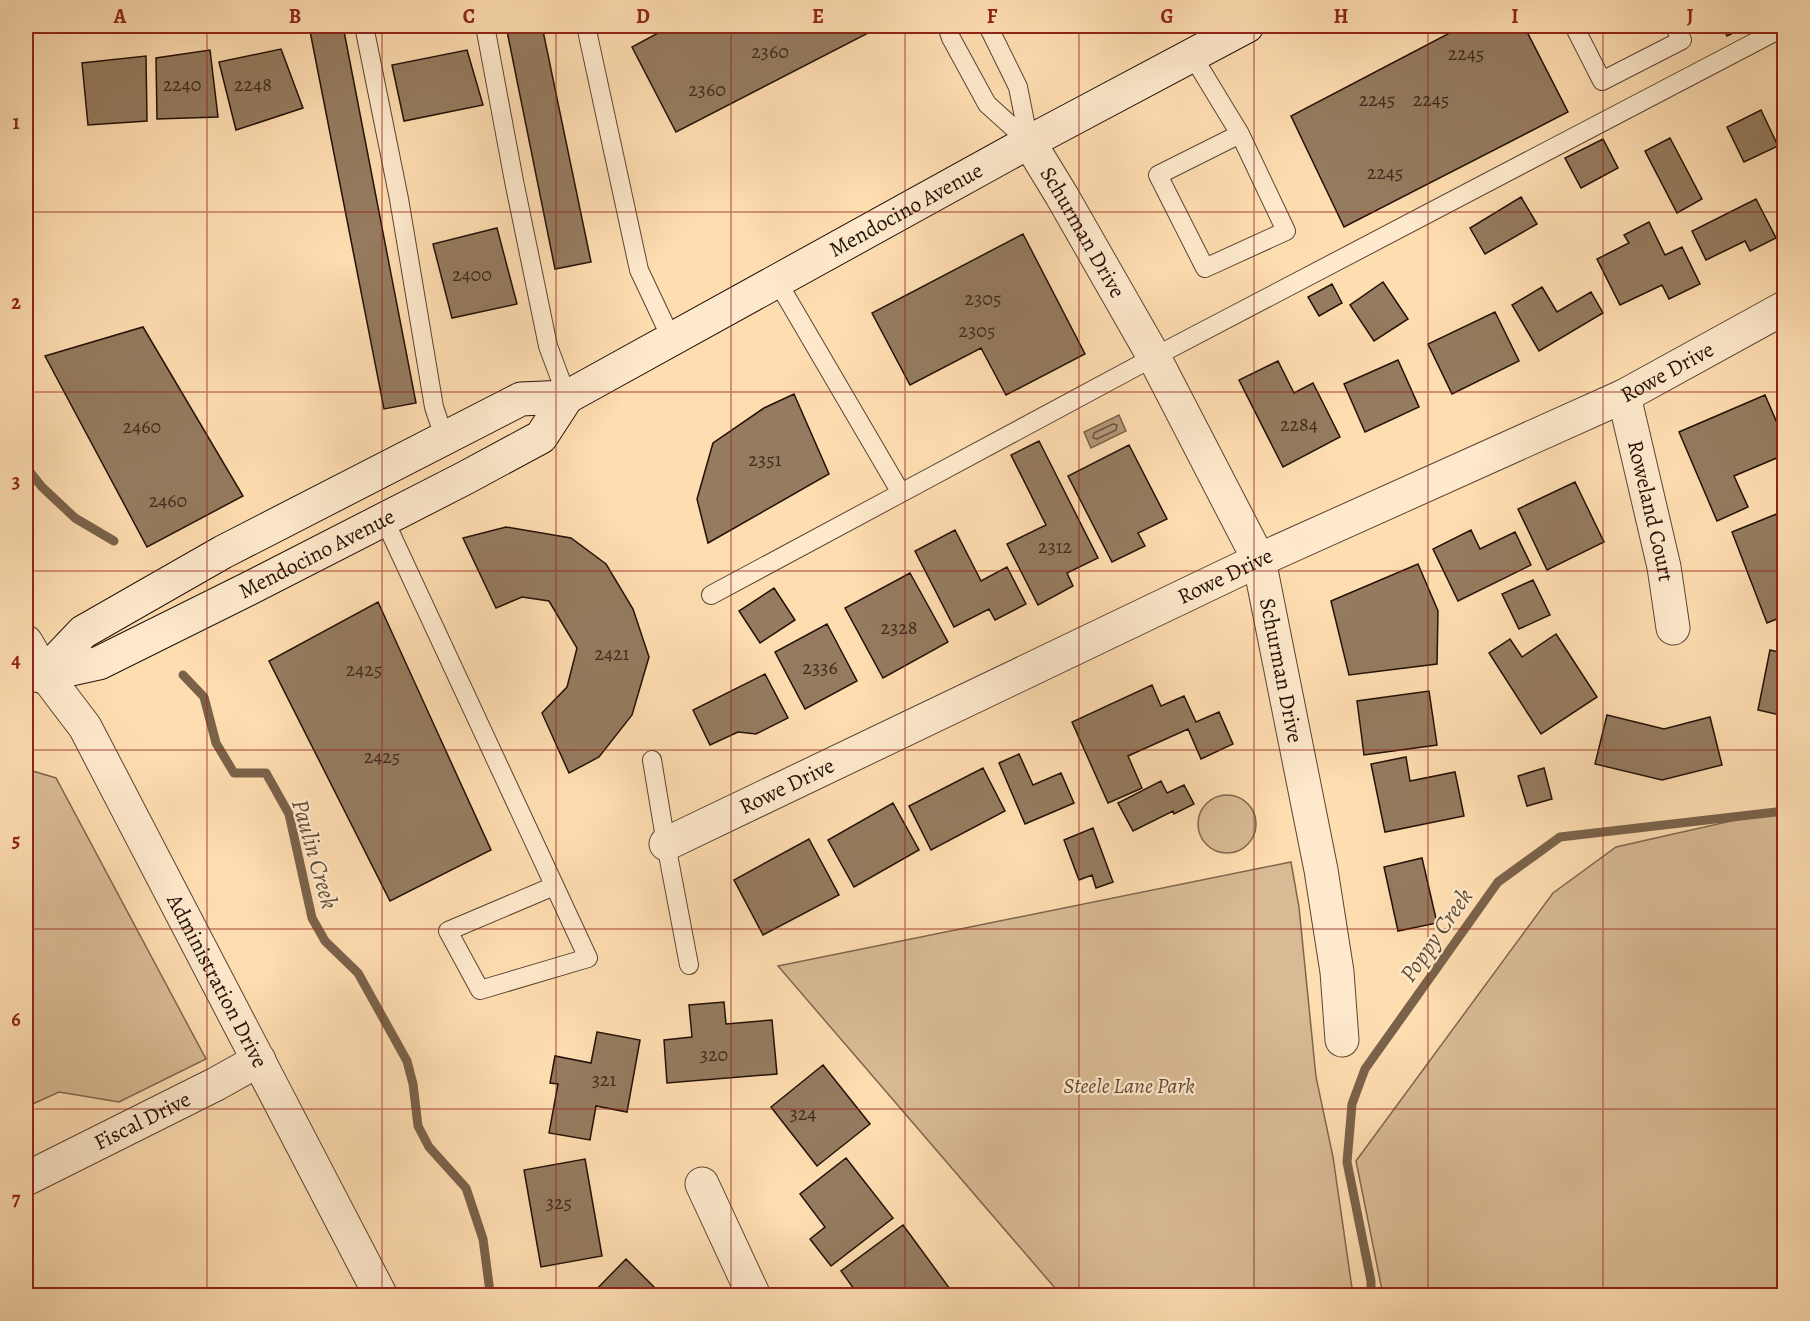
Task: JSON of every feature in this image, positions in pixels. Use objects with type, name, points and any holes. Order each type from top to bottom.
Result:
[{"type":"street","name":"Mendocino Avenue","points":[[35,678],[99,663],[248,589],[541,437],[567,398],[1029,142],[1247,26]]},
{"type":"street","name":"Schurman Drive","points":[[1029,142],[1154,357],[1259,561],[1321,870],[1337,972],[1342,1040]]},
{"type":"street","name":"Rowe Drive","points":[[666,844],[1259,561],[1624,396],[1785,308]]},
{"type":"street","name":"Roweland Court","points":[[1624,396],[1664,567],[1673,628]]},
{"type":"street","name":"Mendocino Avenue","points":[[35,678],[83,632],[223,552],[521,399],[567,398]]},
{"type":"street","name":"Administration Drive","points":[[26,642],[35,678],[85,727],[381,1296]]},
{"type":"street","name":"Fiscal Drive","points":[[26,1179],[260,1060]]},
{"type":"street","points":[[702,1184],[754,1296]]},
{"type":"lane","points":[[364,26],[399,199],[434,407],[444,437]]},
{"type":"lane","points":[[485,26],[548,346],[567,398]]},
{"type":"lane","points":[[586,26],[639,270],[672,340]]},
{"type":"lane","points":[[948,26],[951,38],[987,104],[1029,142]]},
{"type":"lane","points":[[988,26],[1018,87],[1029,142]]},
{"type":"lane","points":[[1574,26],[1602,81],[1682,40],[1674,26]]},
{"type":"lane","points":[[711,596],[1154,357],[1785,27]]},
{"type":"lane","points":[[1191,55],[1239,134],[1286,231],[1205,268],[1158,175],[1239,134]]},
{"type":"lane","points":[[777,281],[901,493]]},
{"type":"lane","points":[[384,519],[588,958],[480,990],[448,931],[554,886]]},
{"type":"lane","points":[[652,760],[689,965]]},
{"type":"green space","points":[[26,769],[56,778],[206,1059],[119,1102],[59,1092],[26,1107]]},
{"type":"green space","points":[[1221,795],[1233,795],[1248,803],[1256,818],[1256,830],[1248,845],[1233,853],[1221,853],[1206,845],[1198,830],[1198,818],[1206,803]]},
{"type":"green space","points":[[1784,809],[1784,1295],[1383,1295],[1356,1161],[1553,893],[1616,847]]},
{"type":"green space","name":"Steele Lane Park","points":[[1291,862],[1299,907],[1316,1077],[1333,1157],[1353,1295],[1061,1295],[778,966]]},
{"type":"water","points":[[1119,415],[1126,431],[1091,448],[1084,432]]},
{"type":"building","points":[[309,26],[343,26],[416,403],[384,409]]},
{"type":"building","points":[[506,26],[542,26],[591,262],[555,269]]},
{"type":"building","points":[[671,26],[878,26],[676,132],[632,47]]},
{"type":"building","points":[[1463,26],[1524,26],[1568,112],[1344,227],[1291,116]]},
{"type":"building","points":[[1722,26],[1747,26],[1727,36]]},
{"type":"building","points":[[281,49],[303,108],[236,130],[219,62]]},
{"type":"building","points":[[210,50],[218,117],[157,119],[156,58]]},
{"type":"building","points":[[467,50],[483,105],[404,121],[392,65]]},
{"type":"building","points":[[146,56],[147,121],[88,125],[82,63]]},
{"type":"building","points":[[1761,110],[1778,146],[1744,162],[1727,127]]},
{"type":"building","points":[[1670,138],[1702,199],[1677,213],[1645,151]]},
{"type":"building","points":[[1603,139],[1618,168],[1581,188],[1565,158]]},
{"type":"building","points":[[1784,185],[1784,203],[1777,189]]},
{"type":"building","points":[[1521,197],[1537,224],[1485,254],[1470,228]]},
{"type":"building","points":[[1756,199],[1776,238],[1750,251],[1745,241],[1706,260],[1692,231]]},
{"type":"building","points":[[1649,222],[1665,255],[1682,247],[1700,284],[1669,299],[1662,285],[1620,305],[1597,259],[1629,243],[1624,235]]},
{"type":"building","points":[[497,228],[517,304],[452,318],[433,244]]},
{"type":"building","points":[[1023,234],[1085,354],[1006,395],[981,348],[910,385],[872,313]]},
{"type":"building","points":[[1383,282],[1408,319],[1374,341],[1350,305]]},
{"type":"building","points":[[1332,284],[1342,303],[1319,316],[1308,297]]},
{"type":"building","points":[[1542,287],[1557,312],[1591,292],[1603,313],[1539,351],[1512,305]]},
{"type":"building","points":[[1495,312],[1519,361],[1452,394],[1428,344]]},
{"type":"building","points":[[143,327],[243,496],[147,547],[45,356]]},
{"type":"building","points":[[1398,360],[1419,407],[1365,432],[1344,384]]},
{"type":"building","points":[[1278,361],[1294,393],[1313,383],[1340,437],[1283,467],[1239,380]]},
{"type":"building","points":[[794,394],[829,474],[708,543],[697,499],[713,443],[764,408]]},
{"type":"building","points":[[1765,395],[1784,439],[1784,455],[1734,476],[1748,507],[1717,521],[1679,432]]},
{"type":"building","points":[[1039,441],[1098,558],[1067,573],[1073,586],[1038,605],[1007,544],[1046,525],[1011,455]]},
{"type":"building","points":[[1129,445],[1167,519],[1138,533],[1145,546],[1112,562],[1068,476]]},
{"type":"building","points":[[1575,482],[1604,542],[1547,570],[1518,509]]},
{"type":"building","points":[[1784,511],[1784,616],[1767,623],[1732,532]]},
{"type":"building","points":[[506,527],[571,538],[606,564],[633,609],[649,657],[632,715],[599,757],[569,773],[542,713],[567,687],[577,648],[549,601],[522,597],[496,608],[463,538]]},
{"type":"building","points":[[955,530],[981,581],[1007,567],[1026,604],[995,620],[989,609],[954,627],[915,551]]},
{"type":"building","points":[[1471,530],[1480,549],[1515,532],[1531,565],[1458,601],[1433,549]]},
{"type":"building","points":[[1418,564],[1438,611],[1437,664],[1349,675],[1331,601]]},
{"type":"building","points":[[910,573],[948,642],[883,678],[845,608]]},
{"type":"building","points":[[1533,580],[1550,615],[1519,629],[1502,594]]},
{"type":"building","points":[[774,588],[795,620],[760,643],[739,611]]},
{"type":"building","points":[[378,602],[491,850],[390,901],[269,661]]},
{"type":"building","points":[[827,624],[857,681],[805,709],[775,652]]},
{"type":"building","points":[[1556,634],[1597,697],[1541,734],[1489,653],[1510,639],[1522,657]]},
{"type":"building","points":[[1770,650],[1784,653],[1784,716],[1758,710]]},
{"type":"building","points":[[765,674],[788,718],[756,734],[738,732],[710,745],[693,710]]},
{"type":"building","points":[[1152,685],[1161,706],[1184,696],[1196,722],[1219,712],[1233,744],[1201,759],[1188,729],[1128,756],[1142,788],[1108,803],[1072,722]]},
{"type":"building","points":[[1429,691],[1437,745],[1364,755],[1357,701]]},
{"type":"building","points":[[1607,715],[1664,729],[1710,717],[1722,765],[1662,780],[1595,764]]},
{"type":"building","points":[[1019,754],[1033,785],[1061,773],[1074,803],[1025,824],[999,763]]},
{"type":"building","points":[[1406,757],[1410,781],[1455,772],[1464,816],[1385,832],[1371,764]]},
{"type":"building","points":[[983,768],[1005,811],[931,850],[909,806]]},
{"type":"building","points":[[1544,768],[1552,799],[1527,806],[1518,776]]},
{"type":"building","points":[[1161,781],[1167,793],[1184,785],[1194,804],[1174,814],[1173,811],[1133,831],[1118,803]]},
{"type":"building","points":[[893,803],[919,850],[854,887],[828,840]]},
{"type":"building","points":[[1093,828],[1113,882],[1096,888],[1092,875],[1079,880],[1064,840]]},
{"type":"building","points":[[809,839],[839,895],[763,935],[734,880]]},
{"type":"building","points":[[1422,858],[1437,923],[1398,931],[1384,867]]},
{"type":"building","points":[[724,1002],[726,1024],[772,1020],[777,1074],[667,1083],[664,1040],[692,1037],[689,1005]]},
{"type":"building","points":[[597,1032],[640,1040],[627,1112],[596,1106],[590,1140],[549,1133],[558,1084],[550,1083],[555,1056],[591,1063]]},
{"type":"building","points":[[823,1065],[870,1124],[817,1166],[771,1107]]},
{"type":"building","points":[[846,1158],[893,1218],[831,1266],[810,1239],[825,1227],[800,1194]]},
{"type":"building","points":[[585,1159],[602,1256],[541,1267],[524,1170]]},
{"type":"building","points":[[903,1225],[950,1289],[941,1296],[859,1296],[841,1271]]},
{"type":"building","points":[[626,1259],[663,1296],[590,1296]]},
{"type":"waterway","name":"Paulin Creek","points":[[26,467],[42,487],[75,518],[114,541]]},
{"type":"waterway","name":"Paulin Creek","points":[[183,675],[204,697],[216,743],[234,773],[266,773],[289,814],[312,918],[325,941],[358,973],[407,1061],[413,1084],[418,1126],[429,1147],[466,1188],[483,1239],[489,1296]]},
{"type":"waterway","name":"Poppy Creek","points":[[1371,1296],[1371,1281],[1347,1162],[1352,1104],[1365,1069],[1498,882],[1560,837],[1784,811]]}]
